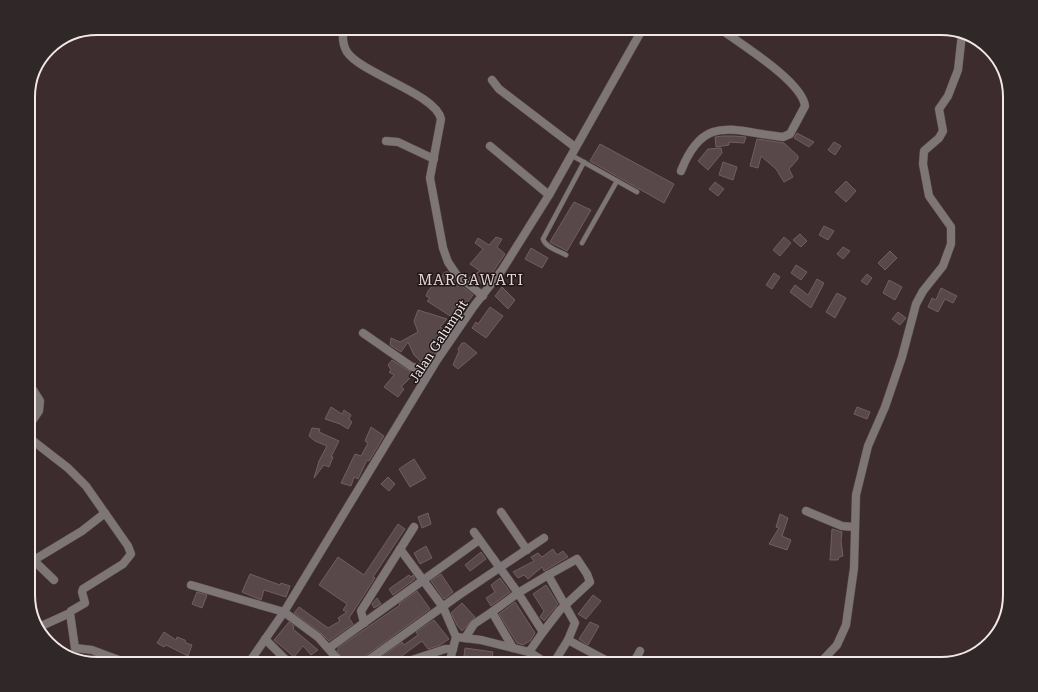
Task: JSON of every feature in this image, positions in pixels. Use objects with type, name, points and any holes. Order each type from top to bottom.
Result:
[{"type":"street","points":[[344,35],[344,45],[352,57],[425,101],[440,113],[441,119],[430,178],[443,248],[448,262],[456,274],[482,296]]},
{"type":"street","name":"Jalan Galumpit","points":[[253,657],[284,612],[431,369],[502,270],[549,196],[575,147],[639,35]]},
{"type":"street","points":[[681,171],[688,153],[701,138],[707,134],[735,130],[783,137],[790,134],[805,106],[802,98],[776,69],[729,35]]},
{"type":"street","points":[[826,657],[837,646],[846,625],[854,568],[849,527],[861,469],[902,357],[916,304],[923,291],[943,266],[951,244],[951,227],[928,192],[923,159],[924,151],[939,138],[943,131],[939,109],[952,88],[960,65],[962,38]]},
{"type":"street","points":[[492,80],[499,89],[575,147]]},
{"type":"street","points":[[386,141],[398,142],[434,159]]},
{"type":"street","points":[[490,146],[549,196]]},
{"type":"street","points":[[363,333],[412,367],[431,369]]},
{"type":"street","points":[[35,392],[40,404],[35,417]]},
{"type":"street","points":[[35,442],[80,479],[122,534],[128,546],[130,555],[123,564],[84,589],[82,593],[85,603],[71,610],[70,613],[43,625]]},
{"type":"street","points":[[806,511],[849,527]]},
{"type":"street","points":[[35,555],[82,531],[105,512]]},
{"type":"street","points":[[501,512],[527,550]]},
{"type":"street","points":[[364,623],[361,611],[414,527]]},
{"type":"street","points":[[474,532],[518,593],[543,632]]},
{"type":"street","points":[[373,657],[544,538]]},
{"type":"street","points":[[329,648],[479,540]]},
{"type":"street","points":[[400,549],[443,607],[456,637],[451,657]]},
{"type":"street","points":[[465,638],[474,624],[518,593],[575,559],[580,562],[584,568],[590,583],[566,605],[543,632],[529,652]]},
{"type":"street","points":[[35,561],[54,580]]},
{"type":"street","points":[[548,576],[575,623],[568,640],[557,657]]},
{"type":"street","points":[[191,585],[284,612],[318,637],[336,657]]},
{"type":"street","points":[[492,612],[513,648]]},
{"type":"street","points":[[70,613],[75,648],[92,650],[111,657]]},
{"type":"street","points":[[456,637],[513,648],[529,652],[537,657]]},
{"type":"street","points":[[265,639],[283,657]]},
{"type":"street","points":[[568,640],[601,657]]},
{"type":"street","points":[[422,657],[453,649]]},
{"type":"street","points":[[637,657],[640,651]]},
{"type":"lane","points":[[571,155],[637,192]]},
{"type":"lane","points":[[566,255],[550,247],[544,242],[543,239],[584,162]]},
{"type":"lane","points":[[582,243],[617,181]]},
{"type":"building","points":[[797,133],[814,142],[809,147],[794,138]]},
{"type":"building","points":[[715,137],[746,137],[744,143],[729,142],[729,145],[716,147]]},
{"type":"building","points":[[757,139],[784,143],[798,156],[798,159],[789,169],[793,177],[784,182],[776,169],[761,156],[758,168],[750,166]]},
{"type":"building","points":[[834,142],[841,146],[835,155],[828,150]]},
{"type":"building","points":[[600,144],[674,184],[664,203],[590,161]]},
{"type":"building","points":[[721,148],[722,153],[708,170],[698,161],[708,149]]},
{"type":"building","points":[[723,162],[737,167],[733,180],[719,175]]},
{"type":"building","points":[[846,181],[856,191],[846,202],[835,192]]},
{"type":"building","points":[[715,182],[724,189],[718,196],[709,189]]},
{"type":"building","points":[[574,202],[591,210],[567,251],[550,242]]},
{"type":"building","points":[[824,226],[834,231],[828,240],[819,235]]},
{"type":"building","points":[[800,234],[807,241],[801,247],[793,240]]},
{"type":"building","points":[[496,237],[502,239],[497,247],[505,254],[487,281],[485,279],[479,286],[469,278],[480,271],[470,264],[483,249],[475,243],[478,238],[489,245]]},
{"type":"building","points":[[784,237],[791,243],[780,256],[773,250]]},
{"type":"building","points":[[843,247],[850,251],[843,259],[837,254]]},
{"type":"building","points":[[531,248],[548,258],[542,268],[525,259]]},
{"type":"building","points":[[890,251],[897,258],[885,270],[878,263]]},
{"type":"building","points":[[796,265],[807,272],[801,280],[791,273]]},
{"type":"building","points":[[445,272],[448,272],[452,278],[473,295],[455,319],[427,301],[430,298],[426,296],[428,291],[434,284],[436,285]]},
{"type":"building","points":[[774,273],[780,277],[772,289],[766,285]]},
{"type":"building","points":[[867,274],[872,278],[867,285],[861,281]]},
{"type":"building","points":[[817,279],[824,283],[811,308],[790,292],[795,285],[808,295]]},
{"type":"building","points":[[889,280],[902,287],[895,300],[883,293]]},
{"type":"building","points":[[502,287],[515,300],[508,309],[495,296]]},
{"type":"building","points":[[941,288],[957,296],[953,303],[945,299],[938,312],[928,307],[932,298],[936,300]]},
{"type":"building","points":[[837,293],[846,298],[835,318],[826,312]]},
{"type":"building","points":[[490,307],[503,316],[486,338],[472,328],[476,322],[478,324]]},
{"type":"building","points":[[418,310],[447,319],[440,327],[449,333],[429,363],[422,363],[414,355],[408,342],[401,352],[390,345],[391,338],[400,342],[418,332],[414,321]]},
{"type":"building","points":[[898,312],[906,318],[900,325],[892,319]]},
{"type":"building","points":[[462,343],[465,343],[477,353],[458,369],[453,365],[459,351],[458,349]]},
{"type":"building","points":[[392,360],[414,374],[401,387],[404,389],[398,397],[384,387],[394,375],[389,372],[391,370],[388,365]]},
{"type":"building","points":[[331,407],[342,414],[344,410],[351,415],[349,419],[352,422],[348,429],[340,424],[325,419]]},
{"type":"building","points":[[857,407],[870,412],[867,419],[854,414]]},
{"type":"building","points":[[371,427],[384,436],[369,461],[367,460],[358,479],[354,477],[351,486],[341,483],[355,454],[361,456],[368,443],[365,441]]},
{"type":"building","points":[[312,428],[320,429],[319,432],[339,441],[331,457],[333,457],[329,467],[324,465],[314,478],[319,461],[327,446],[315,441],[309,436]]},
{"type":"building","points":[[414,459],[426,478],[410,487],[399,469]]},
{"type":"building","points":[[388,477],[395,484],[389,491],[381,484]]},
{"type":"building","points":[[428,513],[431,524],[422,528],[418,517]]},
{"type":"building","points":[[780,514],[788,518],[782,536],[791,540],[787,550],[769,544],[779,528],[776,527]]},
{"type":"building","points":[[398,524],[405,529],[373,577],[375,578],[349,618],[353,624],[329,641],[321,633],[294,613],[299,607],[328,628],[340,621],[338,618],[347,612],[343,610],[347,604],[319,585],[338,557],[364,575]]},
{"type":"building","points":[[832,529],[842,532],[841,541],[843,556],[839,557],[838,560],[830,560]]},
{"type":"building","points":[[426,546],[432,558],[420,564],[414,553]]},
{"type":"building","points":[[553,549],[557,555],[563,551],[568,557],[544,571],[542,567],[528,579],[524,575],[518,578],[513,572],[534,561],[531,557],[538,553],[542,557]]},
{"type":"building","points":[[481,552],[486,559],[470,571],[465,565]]},
{"type":"building","points":[[250,574],[280,585],[281,583],[290,586],[286,597],[264,590],[261,600],[242,592]]},
{"type":"building","points":[[441,574],[453,592],[444,599],[431,581]]},
{"type":"building","points":[[409,575],[411,577],[413,575],[415,579],[393,595],[389,589]]},
{"type":"building","points":[[500,578],[510,592],[491,606],[486,598],[495,592],[491,585]]},
{"type":"building","points":[[546,585],[558,604],[544,621],[540,617],[544,611],[533,594]]},
{"type":"building","points":[[417,591],[430,609],[364,657],[342,657],[337,651],[339,647],[400,605],[399,604]]},
{"type":"building","points":[[197,592],[207,595],[202,608],[192,604]]},
{"type":"building","points":[[593,595],[601,601],[586,619],[578,614]]},
{"type":"building","points":[[377,598],[381,604],[374,608],[372,604]]},
{"type":"building","points":[[515,602],[535,633],[530,641],[523,645],[517,643],[499,614]]},
{"type":"building","points":[[462,603],[475,617],[462,631],[451,613]]},
{"type":"building","points":[[434,620],[449,639],[440,645],[428,649],[422,641],[400,657],[382,657],[402,642],[404,645],[418,635],[416,632]]},
{"type":"building","points":[[289,622],[294,626],[293,629],[318,650],[311,655],[303,646],[294,657],[274,640]]},
{"type":"building","points":[[590,622],[599,626],[588,645],[579,639]]},
{"type":"building","points":[[164,632],[176,640],[177,637],[192,645],[188,656],[166,645],[164,647],[157,643]]},
{"type":"building","points":[[465,648],[493,652],[492,657],[464,656]]},
{"type":"district","name":"MARGAWATI","points":[[471,280]]}]
